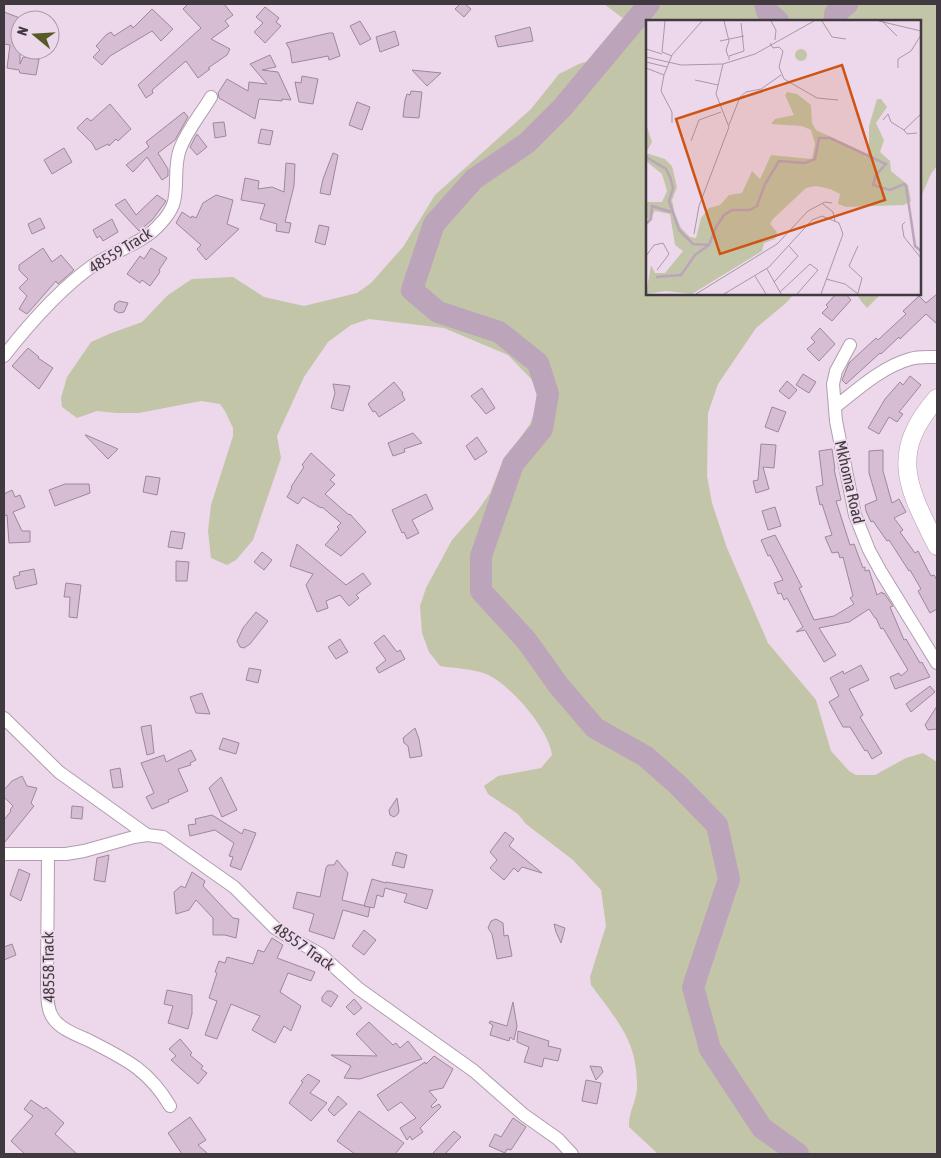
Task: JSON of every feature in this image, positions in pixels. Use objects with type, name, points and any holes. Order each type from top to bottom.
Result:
[{"type":"street","name":"48559 Track","points":[[4,356],[37,317],[80,276],[108,256],[150,234],[159,226],[174,204],[175,174],[179,150],[211,97]]},
{"type":"street","name":"Mkhoma Road","points":[[850,345],[836,371],[833,384],[835,407],[851,499],[860,530],[869,550],[937,662]]},
{"type":"street","points":[[835,407],[863,385],[901,362],[912,358],[937,357]]},
{"type":"street","points":[[937,398],[924,414],[913,436],[908,460],[908,472],[913,497],[937,546]]},
{"type":"street","points":[[4,718],[59,772],[147,835]]},
{"type":"street","name":"48557 Track","points":[[4,854],[66,854],[147,835],[156,835],[169,840],[234,887],[276,928],[320,954],[359,989],[474,1071],[516,1108],[558,1139],[572,1154]]},
{"type":"street","name":"48558 Track","points":[[48,855],[47,984],[48,1004],[51,1015],[63,1027],[124,1058],[141,1069],[160,1090],[170,1106]]},
{"type":"green space","points":[[604,4],[937,4],[937,166],[931,174],[921,197],[921,20],[646,20],[646,295],[793,295],[756,328],[718,384],[708,413],[707,476],[712,503],[727,548],[768,643],[816,700],[831,751],[849,771],[856,775],[875,775],[906,758],[923,753],[937,762],[937,1154],[658,1154],[629,1127],[637,1089],[634,1058],[624,1033],[591,985],[590,977],[606,926],[601,890],[573,860],[526,824],[518,814],[488,794],[484,786],[498,776],[541,768],[552,755],[549,744],[544,733],[527,709],[506,687],[496,679],[481,672],[440,666],[429,652],[422,633],[420,606],[426,588],[452,540],[476,513],[490,493],[503,461],[530,424],[536,408],[537,391],[534,382],[508,355],[444,328],[369,319],[351,325],[328,342],[304,377],[277,436],[281,458],[253,540],[236,560],[227,565],[211,558],[208,531],[211,505],[233,436],[233,428],[220,404],[201,401],[139,413],[97,411],[77,418],[62,407],[61,398],[67,377],[91,342],[142,322],[168,295],[192,279],[233,277],[264,297],[304,306],[357,293],[371,283],[403,247],[435,195],[531,109],[559,74],[581,63],[615,55],[631,38],[624,19]]},
{"type":"green space","points":[[858,295],[880,295],[867,308]]},
{"type":"building","points":[[188,4],[224,4],[233,15],[225,21],[229,26],[211,39],[230,49],[227,55],[208,68],[210,69],[198,78],[186,61],[152,90],[153,93],[146,98],[138,85],[201,28],[183,9]]},
{"type":"building","points":[[460,4],[465,4],[471,9],[464,17],[455,9]]},
{"type":"building","points":[[265,7],[279,18],[276,22],[281,26],[265,43],[254,32],[263,23],[256,17]]},
{"type":"building","points":[[152,9],[173,29],[161,41],[152,31],[110,56],[102,65],[93,57],[100,50],[96,46],[106,35],[111,32],[114,36],[131,25],[133,28]]},
{"type":"building","points":[[4,12],[10,14],[10,45],[4,44]]},
{"type":"building","points":[[360,21],[371,39],[360,45],[350,26]]},
{"type":"building","points":[[530,27],[533,41],[498,47],[495,36]]},
{"type":"building","points":[[395,31],[399,45],[380,52],[376,37]]},
{"type":"building","points":[[333,33],[340,56],[329,60],[328,56],[292,63],[290,50],[286,43]]},
{"type":"building","points":[[10,45],[10,60],[20,60],[20,64],[22,60],[39,60],[36,75],[20,73],[19,70],[7,68]]},
{"type":"building","points":[[270,55],[276,67],[262,70],[278,72],[291,100],[259,99],[255,119],[219,98],[218,93],[227,79],[248,91],[249,82],[267,84],[250,64]]},
{"type":"building","points":[[412,70],[441,73],[427,86]]},
{"type":"building","points":[[302,76],[318,79],[313,104],[299,102],[295,82],[301,83]]},
{"type":"building","points":[[411,91],[422,92],[419,118],[403,117],[405,100],[407,94],[410,95]]},
{"type":"building","points":[[357,102],[370,107],[362,130],[349,125]]},
{"type":"building","points":[[110,104],[131,129],[118,141],[116,139],[109,146],[108,144],[96,150],[92,143],[77,128],[87,118],[91,121]]},
{"type":"building","points":[[184,112],[188,117],[175,140],[158,153],[168,169],[168,176],[162,180],[147,157],[133,172],[126,165],[149,147],[146,142]]},
{"type":"building","points":[[224,122],[226,136],[215,138],[213,123]]},
{"type":"building","points":[[261,129],[273,131],[270,145],[258,143]]},
{"type":"building","points":[[197,134],[207,147],[197,155],[190,147]]},
{"type":"building","points":[[64,148],[72,162],[52,174],[44,160]]},
{"type":"building","points":[[333,153],[338,155],[330,195],[320,193]]},
{"type":"building","points":[[286,163],[295,164],[294,186],[285,222],[291,223],[289,233],[276,231],[277,224],[260,219],[265,204],[241,200],[245,178],[259,181],[258,189],[272,187],[284,192]]},
{"type":"building","points":[[157,195],[166,201],[152,220],[139,231],[115,205],[125,199],[136,215]]},
{"type":"building","points":[[216,195],[233,200],[227,224],[239,229],[206,260],[197,249],[201,245],[176,223],[182,212],[191,218],[192,216],[196,218],[203,203]]},
{"type":"building","points":[[40,218],[45,228],[32,234],[28,224]]},
{"type":"building","points":[[112,219],[118,232],[103,241],[100,236],[97,238],[93,230]]},
{"type":"building","points":[[319,225],[329,227],[325,245],[315,242]]},
{"type":"building","points":[[43,248],[52,262],[61,255],[74,270],[58,284],[56,281],[27,314],[19,309],[27,296],[19,288],[28,279],[19,270],[19,265]]},
{"type":"building","points":[[151,248],[167,258],[150,286],[142,280],[140,283],[127,274],[140,256],[144,259]]},
{"type":"building","points":[[937,294],[937,324],[926,314],[900,339],[899,337],[846,384],[842,380],[849,363],[906,314],[903,311],[919,296],[926,303]]},
{"type":"building","points":[[835,295],[847,295],[851,300],[832,321],[822,313],[828,307],[826,305]]},
{"type":"building","points":[[119,301],[128,303],[124,312],[119,313],[114,310],[115,304]]},
{"type":"building","points":[[820,328],[835,344],[819,361],[807,349],[815,342],[811,338]]},
{"type":"building","points":[[28,348],[38,358],[53,368],[39,389],[12,366]]},
{"type":"building","points":[[803,374],[816,382],[809,393],[796,385]]},
{"type":"building","points":[[910,376],[921,385],[899,412],[903,414],[897,422],[889,417],[879,434],[868,428],[885,399],[900,382],[903,385]]},
{"type":"building","points":[[787,381],[797,390],[789,399],[779,391]]},
{"type":"building","points":[[394,382],[403,393],[405,400],[379,417],[368,404]]},
{"type":"building","points":[[333,384],[350,386],[343,411],[331,408],[335,393]]},
{"type":"building","points":[[482,388],[495,408],[486,414],[471,396]]},
{"type":"building","points":[[772,407],[786,412],[778,432],[765,427]]},
{"type":"building","points":[[413,433],[422,443],[404,449],[405,452],[393,456],[388,443]]},
{"type":"building","points":[[86,435],[118,449],[108,459]]},
{"type":"building","points":[[477,437],[487,452],[475,460],[466,446]]},
{"type":"building","points":[[761,444],[776,445],[774,468],[763,467],[769,489],[756,493],[753,481],[758,480]]},
{"type":"building","points":[[832,449],[834,469],[841,500],[836,501],[850,545],[854,544],[863,568],[865,567],[865,571],[869,570],[877,595],[882,592],[884,593],[893,606],[890,607],[904,640],[906,639],[930,677],[895,689],[890,677],[899,673],[901,676],[908,670],[883,628],[881,629],[869,609],[849,622],[819,628],[836,655],[824,662],[805,630],[796,632],[803,627],[787,598],[784,600],[781,593],[778,594],[774,583],[783,580],[770,555],[768,556],[761,540],[775,535],[802,587],[799,588],[814,620],[834,616],[854,604],[850,598],[853,596],[843,557],[840,558],[838,552],[832,553],[825,537],[832,535],[822,504],[820,505],[816,487],[823,485],[819,451]]},
{"type":"building","points":[[883,450],[883,471],[892,503],[899,499],[906,512],[894,518],[903,530],[900,532],[915,553],[918,551],[931,576],[934,575],[937,580],[937,609],[930,613],[918,591],[921,589],[910,570],[889,540],[887,541],[873,521],[871,522],[866,511],[865,505],[877,500],[869,473],[869,451]]},
{"type":"building","points":[[311,453],[335,475],[330,480],[335,484],[325,494],[350,514],[366,532],[341,556],[325,545],[339,529],[337,527],[341,523],[322,507],[303,497],[298,504],[287,497],[304,467],[302,465]]},
{"type":"building","points":[[146,476],[160,478],[157,495],[143,492]]},
{"type":"building","points":[[65,484],[89,484],[90,493],[55,506],[49,490]]},
{"type":"building","points":[[12,490],[15,497],[20,495],[25,507],[13,512],[22,531],[30,531],[30,542],[9,543],[7,515],[4,516],[4,494]]},
{"type":"building","points":[[426,494],[433,509],[412,520],[419,533],[407,539],[404,532],[402,533],[392,510]]},
{"type":"building","points":[[775,507],[781,526],[768,530],[762,511]]},
{"type":"building","points":[[171,531],[185,533],[182,549],[168,547]]},
{"type":"building","points":[[297,544],[346,585],[363,573],[371,584],[356,595],[359,598],[349,606],[340,595],[326,601],[328,608],[317,612],[306,585],[313,574],[290,566]]},
{"type":"building","points":[[262,552],[272,560],[264,570],[254,562]]},
{"type":"building","points":[[176,561],[189,562],[187,581],[176,581]]},
{"type":"building","points":[[34,569],[37,584],[16,589],[13,577],[20,575],[19,572]]},
{"type":"building","points":[[66,583],[81,585],[77,618],[69,617],[70,597],[64,597]]},
{"type":"building","points":[[256,612],[268,621],[250,644],[244,648],[240,647],[237,641],[243,628]]},
{"type":"building","points":[[384,635],[397,652],[400,650],[405,659],[379,673],[376,668],[386,660],[374,643]]},
{"type":"building","points":[[340,639],[348,652],[336,659],[328,647]]},
{"type":"building","points":[[861,665],[869,680],[849,689],[863,715],[860,717],[882,753],[872,759],[850,727],[843,727],[829,702],[839,696],[830,678],[843,671],[844,674]]},
{"type":"building","points":[[249,668],[261,670],[258,683],[246,680]]},
{"type":"building","points":[[930,686],[935,692],[911,712],[906,704]]},
{"type":"building","points":[[202,693],[210,714],[196,713],[190,697]]},
{"type":"building","points":[[937,706],[937,729],[928,730],[925,725]]},
{"type":"building","points":[[151,725],[154,753],[147,755],[141,727]]},
{"type":"building","points":[[415,728],[422,756],[410,758],[408,746],[404,743],[403,738]]},
{"type":"building","points":[[223,738],[239,743],[236,754],[219,749]]},
{"type":"building","points":[[191,750],[196,760],[190,763],[191,765],[178,769],[188,791],[152,809],[146,797],[154,793],[141,763],[164,755],[166,762]]},
{"type":"building","points":[[120,768],[123,787],[113,788],[110,770]]},
{"type":"building","points":[[22,776],[27,786],[37,788],[31,803],[34,806],[4,843],[4,820],[13,806],[4,797],[4,790],[12,781]]},
{"type":"building","points":[[221,777],[237,810],[222,817],[209,788]]},
{"type":"building","points":[[397,798],[399,811],[394,817],[390,815],[389,810]]},
{"type":"building","points":[[72,806],[83,807],[82,819],[71,818]]},
{"type":"building","points":[[212,815],[242,834],[244,829],[256,833],[241,870],[230,866],[233,857],[229,856],[234,843],[215,830],[190,836],[188,825],[196,824],[195,819]]},
{"type":"building","points":[[505,832],[514,839],[509,846],[542,873],[522,867],[518,872],[514,868],[504,880],[490,868],[497,860],[490,852]]},
{"type":"building","points":[[396,852],[407,855],[404,868],[392,865]]},
{"type":"building","points":[[109,855],[105,882],[94,880],[97,858]]},
{"type":"building","points":[[337,860],[348,873],[342,900],[370,907],[368,917],[343,910],[334,939],[309,931],[314,914],[293,908],[297,892],[320,897],[326,868],[328,865],[334,865]]},
{"type":"building","points":[[19,869],[30,874],[21,901],[10,895]]},
{"type":"building","points":[[192,872],[205,881],[203,886],[233,918],[239,919],[236,938],[225,935],[213,935],[213,918],[196,900],[189,910],[176,914],[174,892],[181,886],[185,888]]},
{"type":"building","points":[[372,879],[433,890],[427,909],[404,902],[407,894],[385,888],[383,897],[377,895],[374,908],[364,906]]},
{"type":"building","points":[[496,919],[503,923],[504,936],[508,935],[512,956],[497,959],[492,934],[488,928],[491,921]]},
{"type":"building","points":[[554,924],[565,928],[561,943],[556,932]]},
{"type":"building","points":[[364,930],[376,940],[364,955],[352,946]]},
{"type":"building","points":[[272,938],[283,945],[277,958],[315,972],[311,981],[288,973],[280,992],[301,1006],[291,1031],[284,1026],[275,1043],[252,1030],[260,1016],[231,1004],[217,1039],[205,1035],[217,1001],[209,998],[219,961],[225,963],[227,957],[253,964],[258,950],[264,952]]},
{"type":"building","points":[[12,944],[16,955],[4,960],[4,947]]},
{"type":"building","points":[[167,990],[192,995],[192,1014],[188,1029],[168,1023],[173,1006],[164,1004]]},
{"type":"building","points":[[327,991],[331,991],[338,996],[331,1007],[322,1001],[322,997]]},
{"type":"building","points":[[354,999],[362,1008],[354,1015],[346,1007]]},
{"type":"building","points":[[513,1002],[517,1026],[514,1040],[510,1037],[509,1041],[490,1035],[493,1025],[489,1023],[490,1021],[507,1026]]},
{"type":"building","points":[[369,1022],[393,1045],[396,1043],[400,1048],[408,1041],[422,1059],[360,1079],[344,1078],[351,1066],[331,1055],[377,1056],[356,1034]]},
{"type":"building","points":[[518,1031],[549,1041],[548,1046],[561,1049],[558,1061],[544,1058],[542,1067],[524,1062],[529,1047],[517,1042]]},
{"type":"building","points":[[180,1039],[192,1053],[190,1055],[203,1066],[201,1069],[207,1073],[198,1084],[171,1060],[176,1056],[169,1049]]},
{"type":"building","points":[[434,1056],[453,1069],[443,1088],[429,1091],[437,1100],[431,1106],[432,1108],[439,1104],[441,1107],[420,1128],[423,1132],[412,1140],[410,1136],[407,1140],[400,1128],[416,1118],[401,1102],[388,1111],[377,1095],[425,1062],[426,1064]]},
{"type":"building","points":[[590,1066],[601,1067],[603,1072],[596,1080]]},
{"type":"building","points":[[308,1074],[320,1081],[310,1093],[327,1103],[311,1121],[289,1103],[303,1082],[301,1081]]},
{"type":"building","points":[[586,1080],[601,1083],[597,1104],[582,1101]]},
{"type":"building","points":[[338,1096],[347,1104],[334,1116],[328,1110]]},
{"type":"building","points":[[31,1100],[44,1109],[46,1107],[64,1123],[55,1134],[77,1154],[25,1154],[11,1141],[33,1116],[24,1109]]},
{"type":"building","points":[[359,1111],[404,1143],[395,1154],[355,1154],[337,1141]]},
{"type":"building","points":[[190,1117],[206,1140],[198,1145],[208,1154],[182,1154],[168,1133]]},
{"type":"building","points":[[513,1118],[526,1127],[511,1150],[507,1149],[505,1153],[489,1146],[495,1134],[501,1137]]},
{"type":"building","points":[[454,1131],[461,1137],[445,1154],[432,1154]]},
{"type":"waterway","points":[[649,4],[562,108],[527,143],[474,179],[434,224],[412,290],[438,312],[499,332],[538,363],[548,394],[542,429],[513,464],[481,556],[481,591],[526,640],[559,686],[595,728],[645,756],[678,785],[717,825],[729,879],[693,987],[710,1049],[762,1128],[798,1154]]},
{"type":"waterway","points":[[765,4],[767,11],[777,20]]},
{"type":"waterway","points":[[835,20],[835,14],[847,4]]}]
